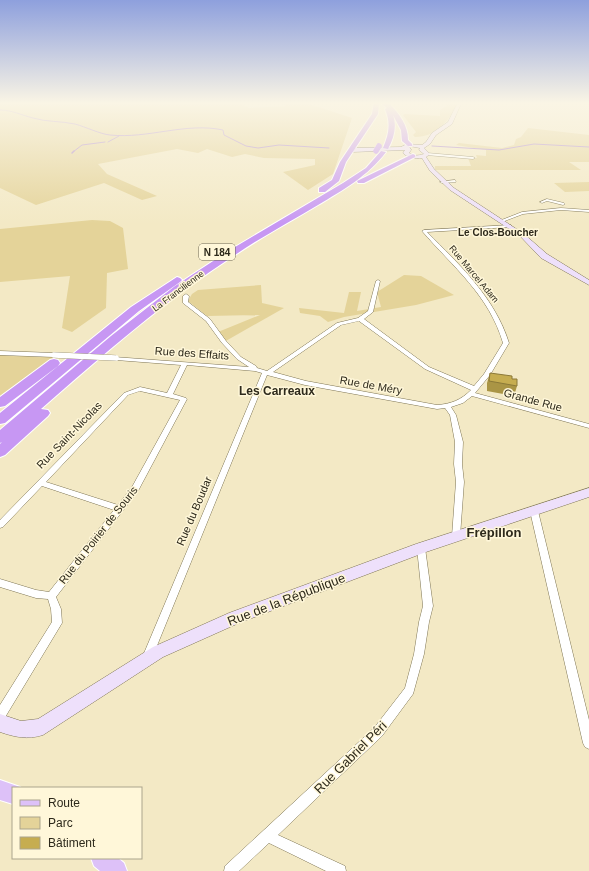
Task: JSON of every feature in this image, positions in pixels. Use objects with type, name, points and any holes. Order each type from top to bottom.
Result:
[{"type":"highway","points":[[304,203],[335,181],[344,162],[357,143]]},
{"type":"highway","name":"La Francilienne","points":[[0,420],[135,309],[223,248],[344,181],[383,149],[384,143]]},
{"type":"highway","name":"La Francilienne","points":[[0,438],[115,338],[179,288],[216,263],[346,185],[362,173],[387,143]]},
{"type":"highway","points":[[316,203],[339,194],[379,172],[406,160],[416,153],[407,143]]},
{"type":"highway","points":[[0,404],[93,333],[127,311],[135,309]]},
{"type":"highway","points":[[0,452],[150,316],[150,312]]},
{"type":"main road","points":[[0,790],[12,794]]},
{"type":"main road","points":[[103,859],[116,871]]},
{"type":"street","points":[[416,153],[420,146],[427,143]]},
{"type":"street","points":[[416,153],[422,150],[420,146]]},
{"type":"street","points":[[352,150],[383,149],[473,158]]},
{"type":"street","points":[[416,153],[442,182],[464,198],[510,226],[544,256],[589,283]]},
{"type":"street","points":[[442,182],[455,182]]},
{"type":"street","points":[[542,202],[547,200],[565,202],[575,209]]},
{"type":"street","points":[[501,221],[522,212],[575,209],[589,211]]},
{"type":"street","name":"Rue Marcel Adam","points":[[473,391],[490,371],[506,343],[505,335],[496,315],[482,296],[424,231],[510,226]]},
{"type":"street","points":[[267,373],[340,324],[360,319],[370,312],[378,281]]},
{"type":"street","points":[[186,296],[185,302],[208,320],[239,358],[255,368]]},
{"type":"street","name":"Grande Rue","points":[[360,319],[426,368],[473,391],[589,426]]},
{"type":"street","name":"Rue des Effaits","points":[[0,353],[116,358],[255,368],[267,373]]},
{"type":"street","points":[[169,394],[185,363]]},
{"type":"street","name":"Rue de Méry","points":[[267,373],[336,389],[448,408]]},
{"type":"street","name":"Rue du Boudar","points":[[146,660],[164,613],[267,373]]},
{"type":"street","name":"Rue Saint-Nicolas","points":[[0,525],[126,394],[140,389],[169,394]]},
{"type":"street","points":[[456,536],[460,482],[458,442],[453,415],[448,408],[473,391]]},
{"type":"street","name":"Rue du Poirier de Souris","points":[[1,722],[57,623],[56,609],[52,596],[135,489],[184,399],[169,394]]},
{"type":"street","points":[[41,483],[119,508]]},
{"type":"street","name":"Rue de la République","points":[[1,722],[12,729],[28,730],[43,726],[158,652],[234,618],[421,548],[589,492]]},
{"type":"street","points":[[534,511],[589,742]]},
{"type":"street","name":"Rue Gabriel Péri","points":[[230,871],[378,732],[409,690],[419,654],[428,606],[421,548]]},
{"type":"street","points":[[0,583],[36,594],[52,596]]},
{"type":"street","points":[[268,836],[340,871]]},
{"type":"green space","points":[[0,143],[344,143],[333,174],[308,190],[283,172],[315,165],[315,159],[264,158],[245,154],[232,157],[207,149],[198,153],[177,149],[98,164],[107,174],[157,196],[142,200],[104,183],[36,205],[0,188]]},
{"type":"green space","points":[[459,143],[502,148],[514,145],[515,143],[589,143],[589,162],[569,162],[581,170],[435,170],[435,166],[471,166],[468,158],[477,158],[476,155],[486,156],[486,150],[456,145]]},
{"type":"green space","points":[[589,182],[589,191],[565,192],[554,183]]},
{"type":"green space","points":[[92,220],[110,221],[123,228],[128,269],[107,273],[106,308],[72,332],[62,328],[70,276],[0,282],[0,229]]},
{"type":"green space","points":[[404,275],[421,276],[454,295],[416,305],[344,317],[328,322],[320,316],[300,313],[299,308],[344,313],[349,292],[361,292],[357,311],[381,307],[377,292]]},
{"type":"green space","points":[[261,285],[262,303],[284,308],[224,342],[218,332],[260,315],[207,316],[188,301],[192,294],[198,290]]},
{"type":"green space","points":[[0,354],[9,356],[59,357],[24,384],[0,399]]},
{"type":"building","points":[[490,373],[512,376],[512,379],[517,379],[517,386],[489,381]]},
{"type":"waterway","points":[[73,152],[82,145],[100,143]]},
{"type":"waterway","points":[[239,143],[246,146],[258,148],[279,145],[329,148]]},
{"type":"waterway","points":[[432,146],[499,150],[534,144],[589,147]]},
{"type":"district","name":"Le Clos-Boucher","points":[[498,232]]},
{"type":"district","name":"Les Carreaux","points":[[277,391]]},
{"type":"district","name":"Frépillon","points":[[494,532]]}]
